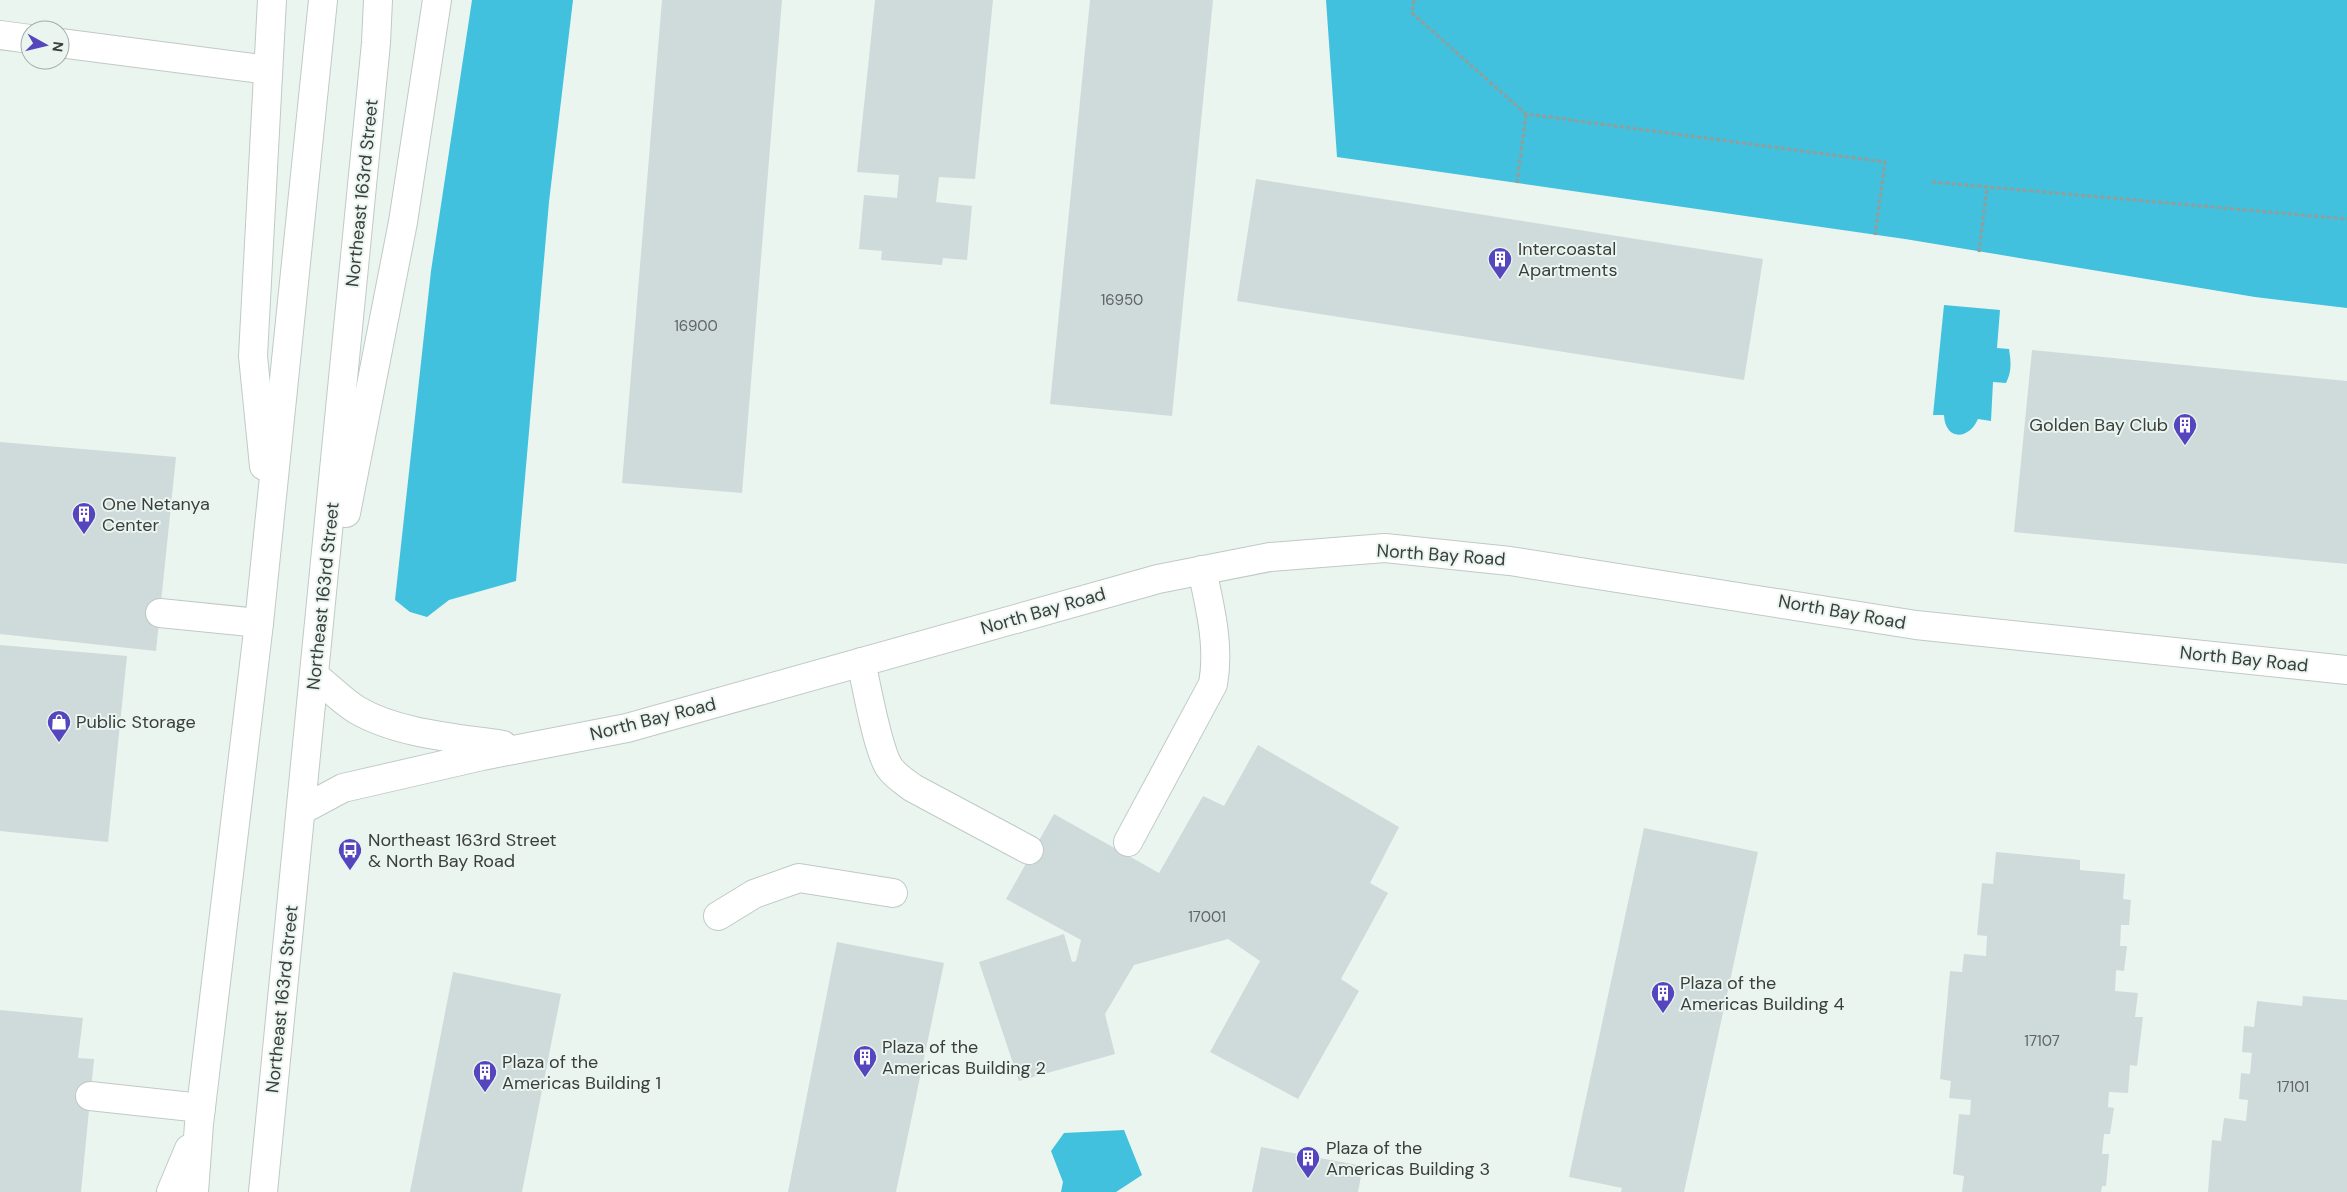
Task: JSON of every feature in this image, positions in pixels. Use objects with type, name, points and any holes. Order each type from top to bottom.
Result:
[{"type":"main road","points":[[269,525],[253,356],[272,0]]},
{"type":"main road","points":[[194,1192],[200,1116],[259,622],[323,0]]},
{"type":"main road","name":"Northeast 163rd Street","points":[[263,1192],[376,53],[378,0]]},
{"type":"main road","points":[[315,676],[403,222],[437,0]]},
{"type":"main road","points":[[0,35],[20,38]]},
{"type":"main road","points":[[70,44],[268,70]]},
{"type":"main road","name":"North Bay Road","points":[[302,810],[343,788],[522,748],[627,728],[1158,579],[1270,557],[1385,548],[1510,560],[1916,625],[2347,670]]},
{"type":"main road","points":[[1128,842],[1213,684],[1216,667],[1212,621],[1202,570]]},
{"type":"main road","points":[[160,613],[259,622]]},
{"type":"main road","points":[[861,662],[883,752],[889,767],[897,776],[913,788],[1028,850]]},
{"type":"main road","name":"North Bay Road","points":[[315,676],[357,709],[382,721],[464,740],[522,748]]},
{"type":"main road","points":[[718,916],[754,894],[799,878],[893,893]]},
{"type":"main road","points":[[90,1096],[200,1116]]},
{"type":"main road","points":[[171,1192],[200,1116]]},
{"type":"path","points":[[1414,0],[1412,13],[1526,114],[1885,162],[1875,235]]},
{"type":"path","points":[[1517,182],[1526,114]]},
{"type":"path","points":[[1932,182],[2347,219]]},
{"type":"path","points":[[1979,252],[1987,187]]},
{"type":"water","points":[[472,0],[573,0],[549,202],[516,581],[449,600],[427,617],[410,612],[395,600],[431,271]]},
{"type":"water","points":[[1326,0],[2347,0],[2347,308],[2255,297],[1905,239],[1337,157]]},
{"type":"water","points":[[1944,305],[2000,310],[1997,348],[2009,349],[2010,358],[2010,370],[2006,383],[1993,382],[1991,421],[1978,419],[1969,431],[1958,435],[1948,430],[1944,415],[1933,415]]},
{"type":"water","points":[[1124,1130],[1142,1175],[1116,1192],[1061,1192],[1063,1182],[1051,1151],[1064,1133]]},
{"type":"building","points":[[662,0],[782,0],[742,493],[622,483]]},
{"type":"building","points":[[875,0],[993,0],[975,179],[939,177],[936,202],[972,206],[967,260],[943,258],[942,265],[881,260],[882,251],[859,249],[864,195],[897,198],[899,175],[857,172]]},
{"type":"building","points":[[1090,0],[1213,0],[1172,416],[1050,404]]},
{"type":"building","name":"Intercoastal Apartments","points":[[1256,179],[1763,259],[1744,380],[1237,301]]},
{"type":"building","name":"Golden Bay Club","points":[[2032,350],[2347,381],[2347,564],[2014,532]]},
{"type":"building","name":"One Netanya Center","points":[[0,442],[176,457],[156,651],[0,634]]},
{"type":"building","name":"Public Storage","points":[[0,645],[127,656],[108,842],[0,831]]},
{"type":"building","points":[[1258,745],[1399,827],[1370,883],[1388,893],[1341,979],[1359,991],[1298,1099],[1210,1052],[1260,961],[1228,939],[1134,965],[1105,1014],[1115,1054],[1019,1081],[979,962],[1064,934],[1072,962],[1076,961],[1081,940],[1006,899],[1054,814],[1159,873],[1203,796],[1224,806]]},
{"type":"building","name":"Plaza of the Americas Building 4","points":[[1644,828],[1758,852],[1684,1192],[1621,1192],[1622,1188],[1569,1177]]},
{"type":"building","points":[[1996,852],[2080,860],[2080,870],[2125,874],[2123,899],[2131,900],[2129,925],[2121,925],[2120,946],[2127,946],[2124,971],[2116,970],[2115,991],[2138,993],[2135,1017],[2143,1017],[2137,1066],[2130,1065],[2128,1093],[2109,1092],[2108,1107],[2114,1108],[2110,1134],[2104,1134],[2102,1154],[2109,1154],[2106,1186],[2102,1186],[2101,1192],[1962,1192],[1964,1176],[1953,1174],[1959,1114],[1970,1115],[1971,1100],[1949,1098],[1951,1081],[1940,1079],[1950,971],[1962,972],[1964,954],[1986,956],[1987,936],[1977,935],[1982,883],[1993,884]]},
{"type":"building","name":"Plaza of the Americas Building 2","points":[[837,942],[944,963],[896,1192],[788,1192]]},
{"type":"building","name":"Plaza of the Americas Building 1","points":[[453,972],[561,994],[522,1192],[410,1192]]},
{"type":"building","points":[[2303,996],[2347,1000],[2347,1192],[2208,1192],[2212,1140],[2221,1141],[2224,1118],[2246,1121],[2248,1100],[2239,1099],[2241,1073],[2250,1074],[2252,1053],[2242,1052],[2244,1026],[2254,1027],[2257,1001],[2302,1006]]},
{"type":"building","points":[[0,1010],[83,1018],[78,1058],[94,1059],[81,1192],[0,1192]]},
{"type":"building","name":"Plaza of the Americas Building 3","points":[[1261,1147],[1363,1166],[1358,1192],[1252,1192]]},
{"type":"place","name":"Intercoastal Apartments","points":[[1500,280]]},
{"type":"place","name":"Golden Bay Club","points":[[2185,446]]},
{"type":"place","name":"One Netanya Center","points":[[84,535]]},
{"type":"place","name":"Public Storage","points":[[59,743]]},
{"type":"place","name":"Northeast 163rd Street & North Bay Road","points":[[350,871]]},
{"type":"place","name":"Plaza of the Americas Building 4","points":[[1663,1014]]},
{"type":"place","name":"Plaza of the Americas Building 2","points":[[865,1078]]},
{"type":"place","name":"Plaza of the Americas Building 1","points":[[485,1093]]},
{"type":"place","name":"Plaza of the Americas Building 3","points":[[1308,1179]]}]
